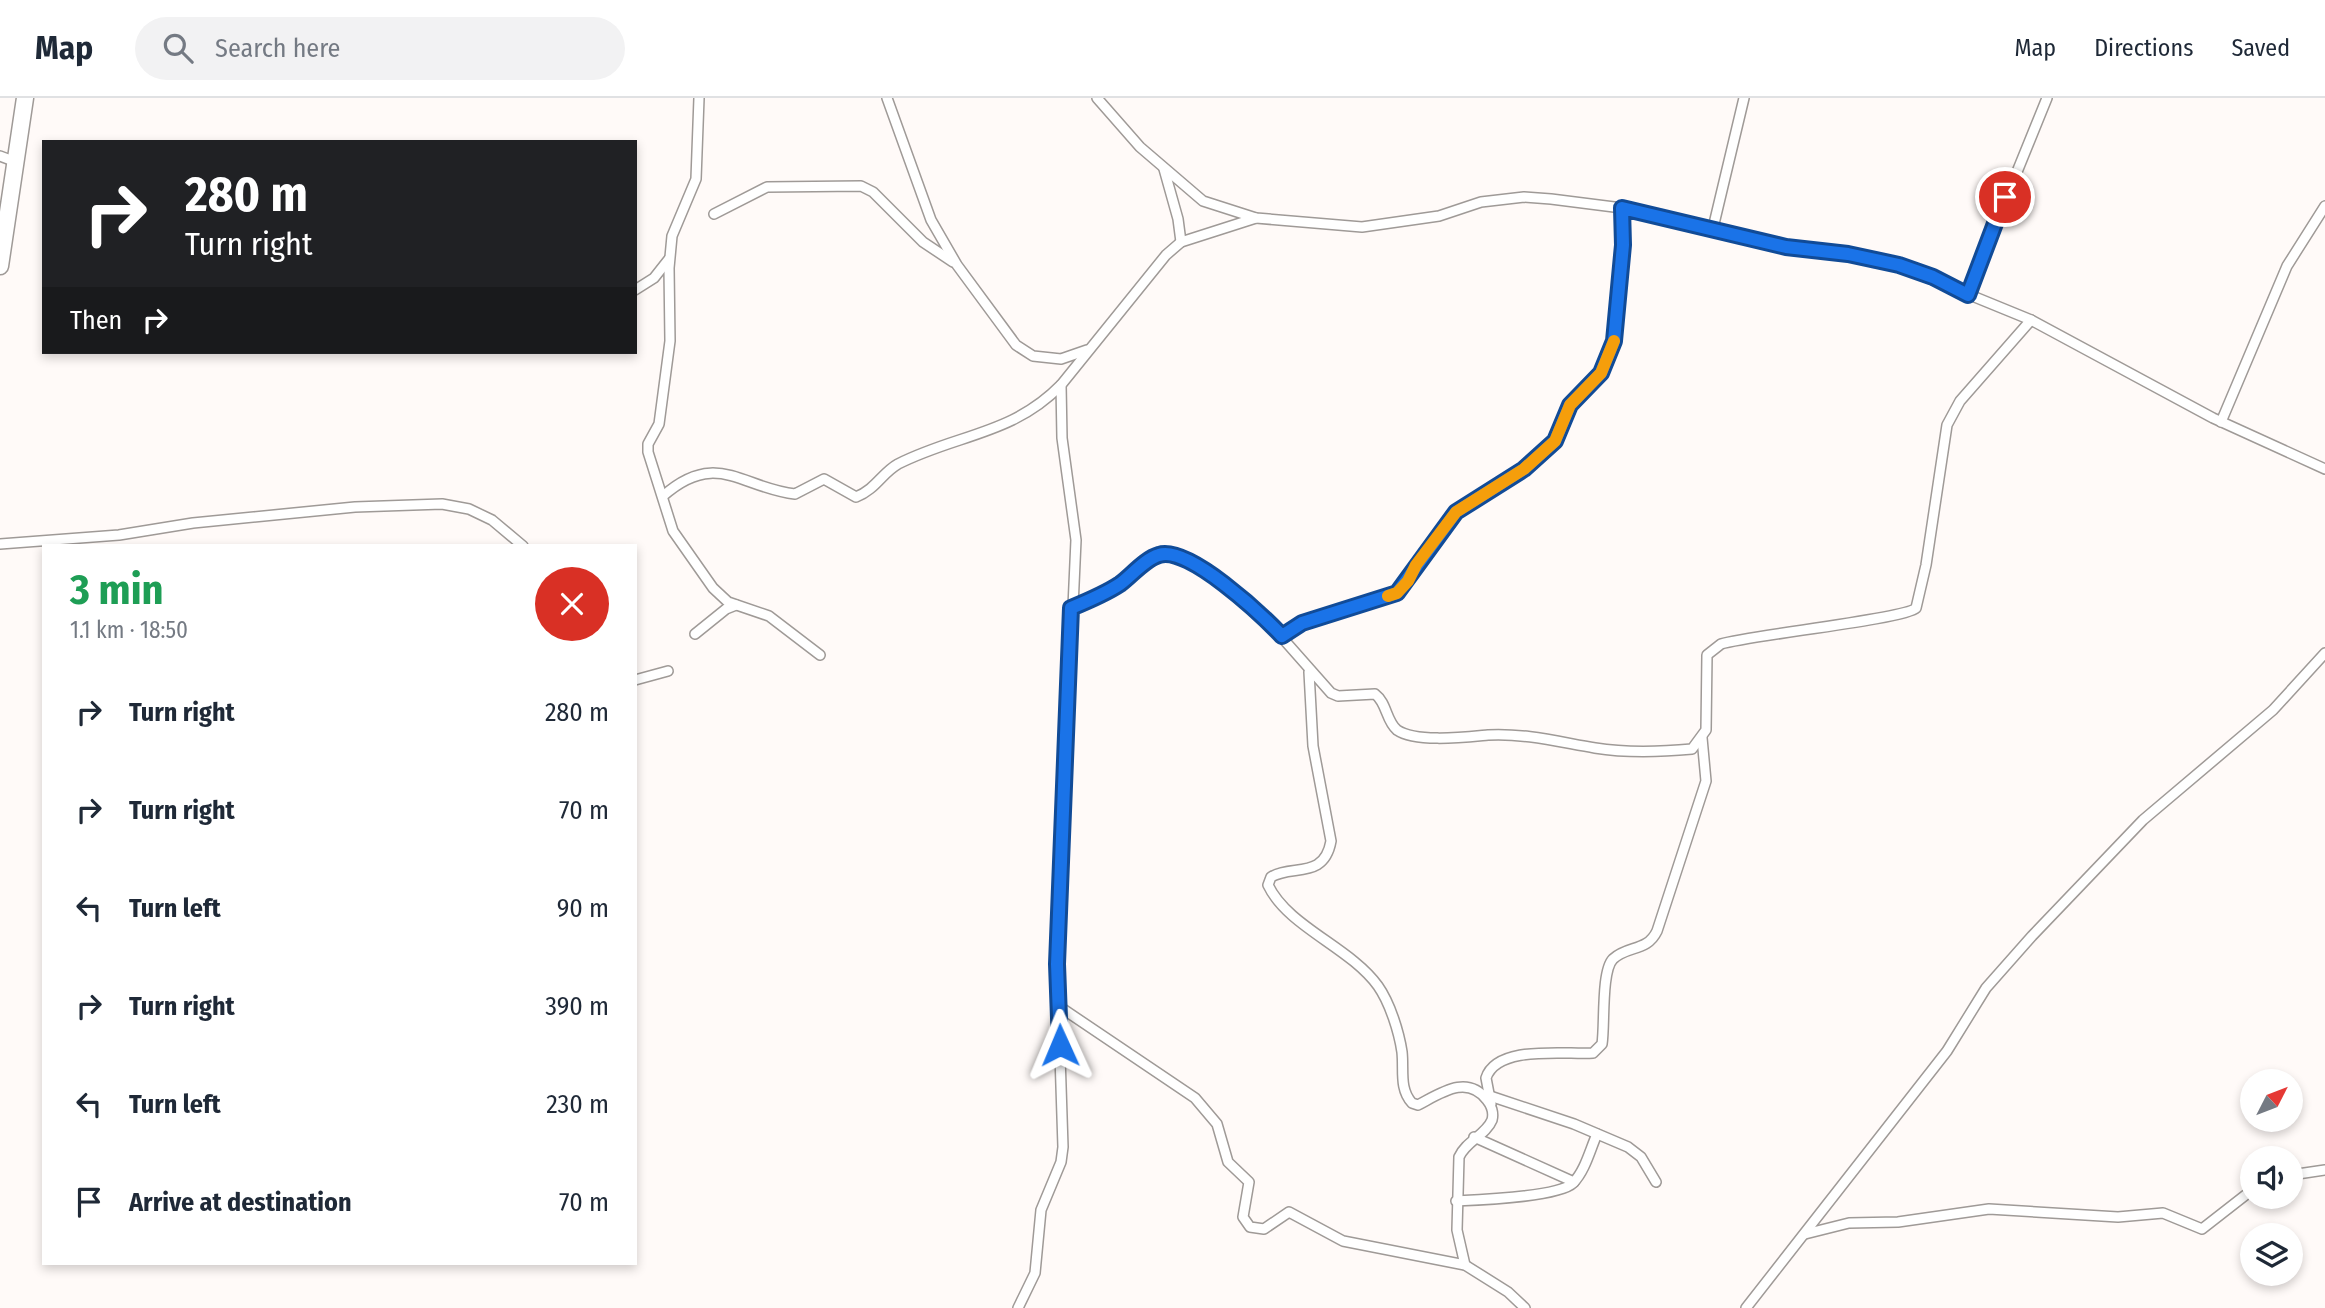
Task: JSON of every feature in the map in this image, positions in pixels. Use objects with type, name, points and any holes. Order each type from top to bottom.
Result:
[{"type":"highway","points":[[0,266],[25,98]]},
{"type":"street","points":[[699,98],[696,179],[674,229],[670,258],[672,320],[667,372],[659,424],[648,446],[673,531],[721,597],[769,616],[820,655]]},
{"type":"street","points":[[887,98],[931,220],[957,265],[1024,352],[1061,359],[1088,349]]},
{"type":"street","points":[[1097,98],[1140,147],[1203,201],[1256,218],[1362,227],[1439,216],[1481,202],[1524,197],[1622,208],[1786,247],[1848,254],[1899,265],[2031,320],[2221,422],[2325,469]]},
{"type":"street","points":[[1713,228],[1744,98]]},
{"type":"street","points":[[1968,295],[2047,98]]},
{"type":"street","points":[[0,156],[16,162]]},
{"type":"street","points":[[1164,169],[1178,219],[1181,242]]},
{"type":"street","points":[[714,214],[767,187],[801,188],[829,184],[861,186],[873,192],[923,242],[957,265]]},
{"type":"street","points":[[2221,422],[2287,265],[2325,206]]},
{"type":"street","points":[[1282,636],[1302,623],[1397,593],[1456,512],[1524,469],[1555,441],[1570,405],[1601,373],[1614,341],[1623,245],[1622,208]]},
{"type":"street","points":[[663,496],[681,481],[720,473],[742,476],[795,494],[824,479],[856,497],[875,487],[897,465],[1021,418],[1061,385],[1166,255],[1181,242],[1256,218]]},
{"type":"street","points":[[637,289],[654,278],[670,258]]},
{"type":"street","points":[[1071,608],[1117,586],[1155,556],[1165,553],[1178,556],[1239,594],[1282,636],[1323,688],[1338,696],[1375,694],[1386,707],[1397,730],[1458,739],[1534,736],[1598,749],[1655,752],[1692,749],[1706,730],[1704,666],[1707,655],[1721,644],[1831,624],[1898,616],[1916,608],[1928,552],[1947,425],[1960,401],[2031,320]]},
{"type":"street","points":[[1018,1308],[1035,1273],[1041,1210],[1060,1162],[1063,1147],[1057,964],[1076,540],[1062,438],[1061,385]]},
{"type":"street","points":[[0,544],[119,535],[193,523],[355,507],[442,505],[469,509],[492,520],[521,544]]},
{"type":"street","points":[[695,634],[726,609],[737,605]]},
{"type":"street","points":[[1746,1308],[1947,1051],[1986,988],[2143,820],[2273,710],[2325,653]]},
{"type":"street","points":[[637,679],[668,671]]},
{"type":"street","points":[[1309,672],[1313,746],[1331,841],[1329,849],[1317,864],[1299,872],[1276,873],[1270,877],[1268,886],[1278,900],[1350,957],[1380,989],[1398,1036],[1404,1090],[1412,1103],[1419,1105],[1459,1086],[1475,1089],[1490,1101],[1597,1134],[1638,1154],[1656,1182]]},
{"type":"street","points":[[1465,1265],[1457,1230],[1459,1157],[1474,1137],[1492,1121],[1487,1075],[1497,1064],[1549,1051],[1593,1053],[1600,1048],[1608,968],[1614,958],[1645,947],[1654,937],[1688,840],[1707,771],[1702,738]]},
{"type":"street","points":[[1060,1007],[1195,1098],[1211,1114],[1228,1162],[1249,1182],[1242,1217],[1250,1227],[1264,1229],[1289,1212],[1342,1241],[1465,1265],[1508,1292],[1525,1308]]},
{"type":"street","points":[[1456,1201],[1503,1200],[1567,1186],[1574,1182],[1597,1134]]},
{"type":"street","points":[[1474,1137],[1574,1182]]},
{"type":"street","points":[[2303,1173],[2325,1170]]},
{"type":"street","points":[[1803,1235],[1849,1223],[1898,1222],[1989,1209],[2118,1217],[2163,1213],[2202,1229],[2240,1199]]},
{"type":"slow traffic","points":[[1388,596],[1397,593],[1408,581],[1416,565],[1456,512],[1524,469],[1550,447],[1561,432],[1574,398],[1601,373],[1614,341]]},
{"type":"route","points":[[1060,1045],[1057,964],[1069,727],[1071,608],[1117,586],[1155,556],[1165,553],[1178,556],[1221,581],[1239,594],[1282,636],[1302,623],[1397,593],[1456,512],[1524,469],[1550,447],[1561,432],[1574,398],[1601,373],[1614,341],[1619,311],[1622,208],[1786,247],[1848,254],[1899,265],[1933,277],[1968,295],[2005,197]]}]
